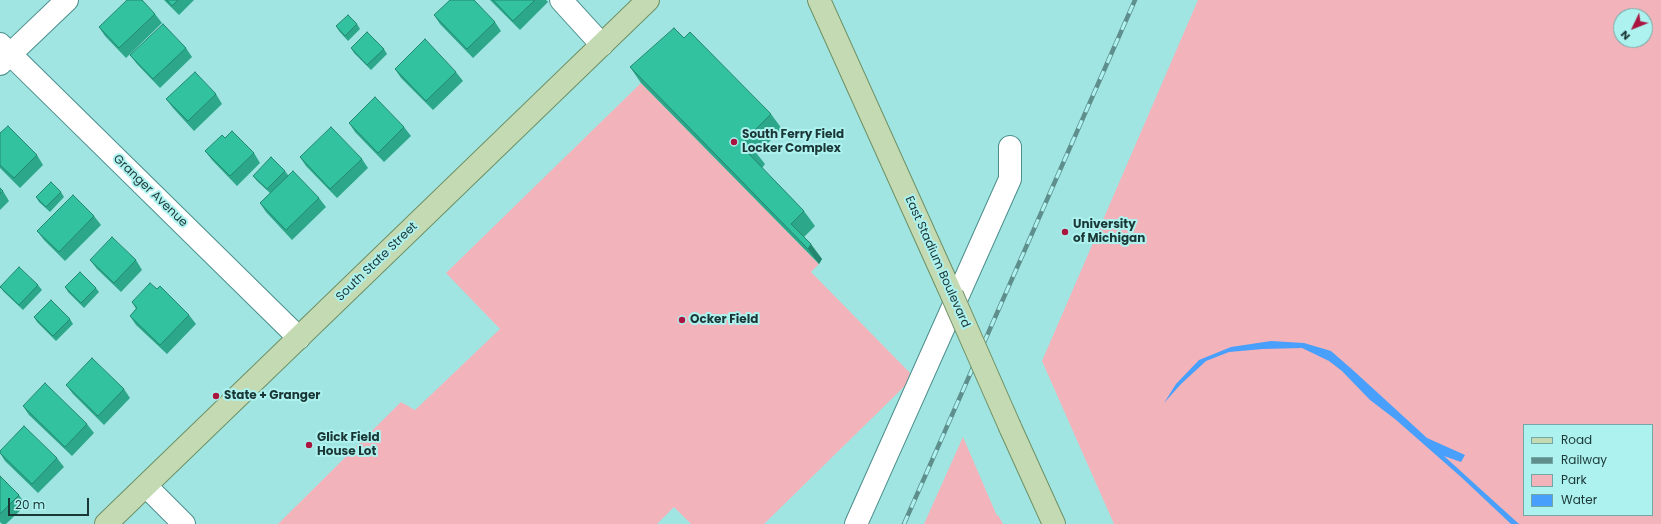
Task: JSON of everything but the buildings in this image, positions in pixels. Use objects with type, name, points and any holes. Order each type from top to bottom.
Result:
[{"type":"main road","name":"South State Street","points":[[106,524],[648,0]]},
{"type":"main road","name":"East Stadium Boulevard","points":[[819,0],[1054,524]]},
{"type":"street","points":[[3,54],[66,0]]},
{"type":"street","points":[[561,0],[602,45]]},
{"type":"street","name":"Granger Avenue","points":[[3,54],[299,338]]},
{"type":"street","points":[[856,524],[1010,179],[1010,147]]},
{"type":"street","points":[[146,486],[184,524]]},
{"type":"green space","points":[[1198,0],[1661,0],[1661,524],[1114,524],[1042,361]]},
{"type":"green space","points":[[641,83],[819,264],[811,272],[914,377],[764,524],[691,524],[674,507],[657,524],[278,524],[401,402],[415,410],[500,329],[446,273]]},
{"type":"green space","points":[[963,437],[997,516],[998,515],[1003,524],[924,524]]},
{"type":"water","points":[[1271,341],[1304,343],[1331,351],[1427,438],[1465,455],[1461,462],[1444,456],[1519,524],[1511,524],[1461,477],[1395,419],[1370,400],[1342,371],[1329,361],[1302,348],[1229,352],[1206,361],[1181,384],[1164,403],[1176,384],[1199,360],[1231,347]]},
{"type":"railway","points":[[904,524],[1135,0]]},
{"type":"place","name":"South Ferry Field Locker Complex","points":[[734,142]]},
{"type":"place","name":"University of Michigan","points":[[1065,232]]},
{"type":"place","name":"Ocker Field","points":[[682,320]]},
{"type":"place","name":"State + Granger","points":[[216,396]]},
{"type":"place","name":"Glick Field House Lot","points":[[309,445]]}]
